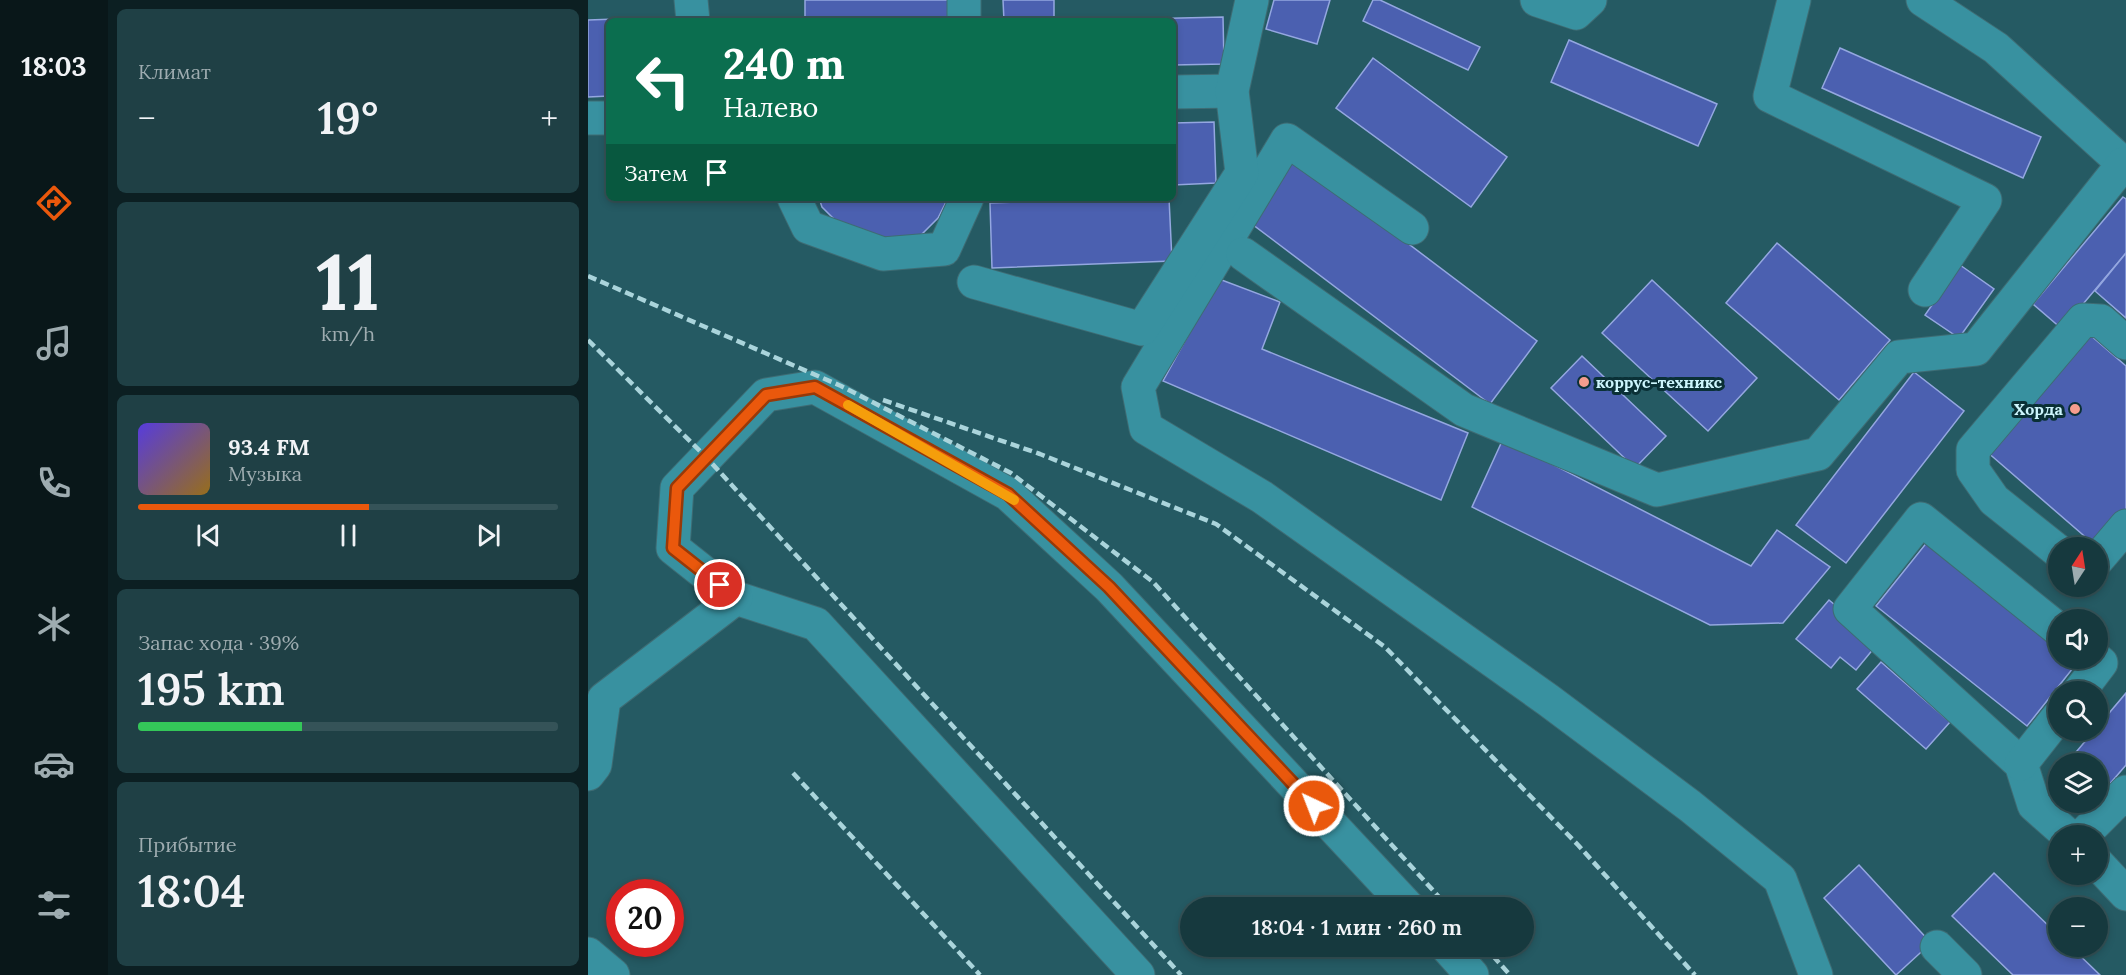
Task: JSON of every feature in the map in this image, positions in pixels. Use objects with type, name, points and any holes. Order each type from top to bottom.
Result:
[{"type":"lane","points":[[690,0],[693,18]]},
{"type":"lane","points":[[964,0],[964,18]]},
{"type":"lane","points":[[974,282],[1142,329],[1242,173],[1232,91],[1252,0]]},
{"type":"lane","points":[[1537,0],[1576,13],[1590,0]]},
{"type":"lane","points":[[1794,0],[1770,96],[1985,200],[1925,290]]},
{"type":"lane","points":[[1243,254],[1464,410],[1657,490],[1818,454],[1899,357],[1976,349],[2124,165],[1996,48],[1923,0]]},
{"type":"lane","points":[[1176,93],[1232,91]]},
{"type":"lane","points":[[588,118],[606,118]]},
{"type":"lane","points":[[1412,228],[1287,140],[1138,387],[1146,428],[1262,497],[1548,700],[1708,820],[1780,879],[1816,975]]},
{"type":"lane","points":[[795,201],[808,227],[883,254],[944,249],[966,201]]},
{"type":"lane","points":[[2048,543],[1994,500],[1973,470],[1973,450],[2083,320],[2101,321],[2126,343]]},
{"type":"lane","points":[[1138,975],[816,624],[736,598],[673,548],[677,488],[766,395],[815,387],[1008,494],[1109,587],[1399,897]]},
{"type":"lane","points":[[2048,621],[1921,519],[1850,609],[2020,764],[2034,805],[2057,825]]},
{"type":"lane","points":[[2108,547],[2126,526]]},
{"type":"lane","points":[[588,774],[596,765],[604,699],[736,598]]},
{"type":"lane","points":[[2087,681],[2096,669]]},
{"type":"lane","points":[[2020,764],[2048,729]]},
{"type":"lane","points":[[2093,825],[2126,792]]},
{"type":"lane","points":[[2108,875],[2126,894]]},
{"type":"lane","points":[[1937,947],[1965,975]]},
{"type":"lane","points":[[588,954],[613,975]]},
{"type":"lane","points":[[1456,957],[1472,975]]},
{"type":"shaded area","points":[[588,0],[2126,0],[2126,975],[588,975]]},
{"type":"building","points":[[805,0],[949,0],[950,18],[805,18]]},
{"type":"building","points":[[1003,0],[1054,0],[1054,18],[1004,18]]},
{"type":"building","points":[[1274,0],[1330,0],[1317,44],[1266,29]]},
{"type":"building","points":[[1373,0],[1380,0],[1480,47],[1468,70],[1363,21]]},
{"type":"building","points":[[1223,17],[1224,64],[1176,65],[1176,18]]},
{"type":"building","points":[[606,19],[606,96],[588,97],[588,20]]},
{"type":"building","points":[[1569,40],[1717,104],[1698,146],[1551,82]]},
{"type":"building","points":[[1840,48],[2041,137],[2023,178],[1822,88]]},
{"type":"building","points":[[1373,58],[1507,157],[1471,207],[1336,108]]},
{"type":"building","points":[[1214,122],[1216,183],[1176,185],[1176,123]]},
{"type":"building","points":[[1295,158],[1537,341],[1490,404],[1248,221]]},
{"type":"building","points":[[2123,197],[2126,199],[2126,253],[2062,329],[2033,304]]},
{"type":"building","points":[[820,201],[946,201],[938,218],[920,236],[896,242],[842,227],[822,207]]},
{"type":"building","points":[[1169,201],[1172,261],[992,268],[990,203]]},
{"type":"building","points":[[1777,243],[1890,340],[1839,400],[1726,303]]},
{"type":"building","points":[[2126,253],[2126,318],[2095,291]]},
{"type":"building","points":[[1960,265],[1994,289],[1959,338],[1925,315]]},
{"type":"building","points":[[1219,279],[1280,302],[1262,349],[1468,433],[1441,500],[1163,381]]},
{"type":"building","points":[[1652,280],[1757,378],[1708,431],[1602,333]]},
{"type":"building","name":"Хорда","points":[[2089,334],[2126,366],[2126,513],[2106,537],[2085,537],[1986,451]]},
{"type":"building","points":[[1582,356],[1666,436],[1635,468],[1551,388]]},
{"type":"building","points":[[1914,372],[1964,411],[1846,563],[1796,525]]},
{"type":"building","points":[[1503,439],[1751,566],[1777,530],[1830,567],[1783,623],[1710,625],[1472,507]]},
{"type":"building","points":[[1932,536],[2048,630],[2048,669],[2072,669],[2063,681],[2048,681],[2048,700],[2027,726],[1876,606]]},
{"type":"building","points":[[1829,600],[1879,642],[1856,670],[1840,657],[1831,668],[1796,639]]},
{"type":"building","points":[[1881,662],[1950,722],[1926,749],[1857,689]]},
{"type":"building","points":[[2126,693],[2126,765],[2108,786],[2108,753],[2075,753],[2085,741],[2108,741],[2108,714]]},
{"type":"building","points":[[1859,865],[1931,943],[1896,975],[1824,898]]},
{"type":"building","points":[[1994,873],[2048,925],[2048,957],[2081,957],[2100,975],[2013,975],[1952,916]]},
{"type":"railway","points":[[588,276],[841,386],[1011,473],[1153,582],[1439,897]]},
{"type":"railway","points":[[588,340],[706,457],[1181,975]]},
{"type":"railway","points":[[883,400],[1040,454],[1216,524],[1385,647],[1578,845],[1695,975]]},
{"type":"railway","points":[[793,773],[980,975]]},
{"type":"railway","points":[[1494,957],[1510,975]]},
{"type":"slow traffic","points":[[848,405],[1008,494],[1014,500]]},
{"type":"place","name":"коррус-техникс","points":[[1584,382]]},
{"type":"place","name":"Хорда","points":[[2075,409]]},
{"type":"route","points":[[720,585],[673,548],[677,488],[766,395],[815,387],[1008,494],[1109,587],[1314,806]]}]
